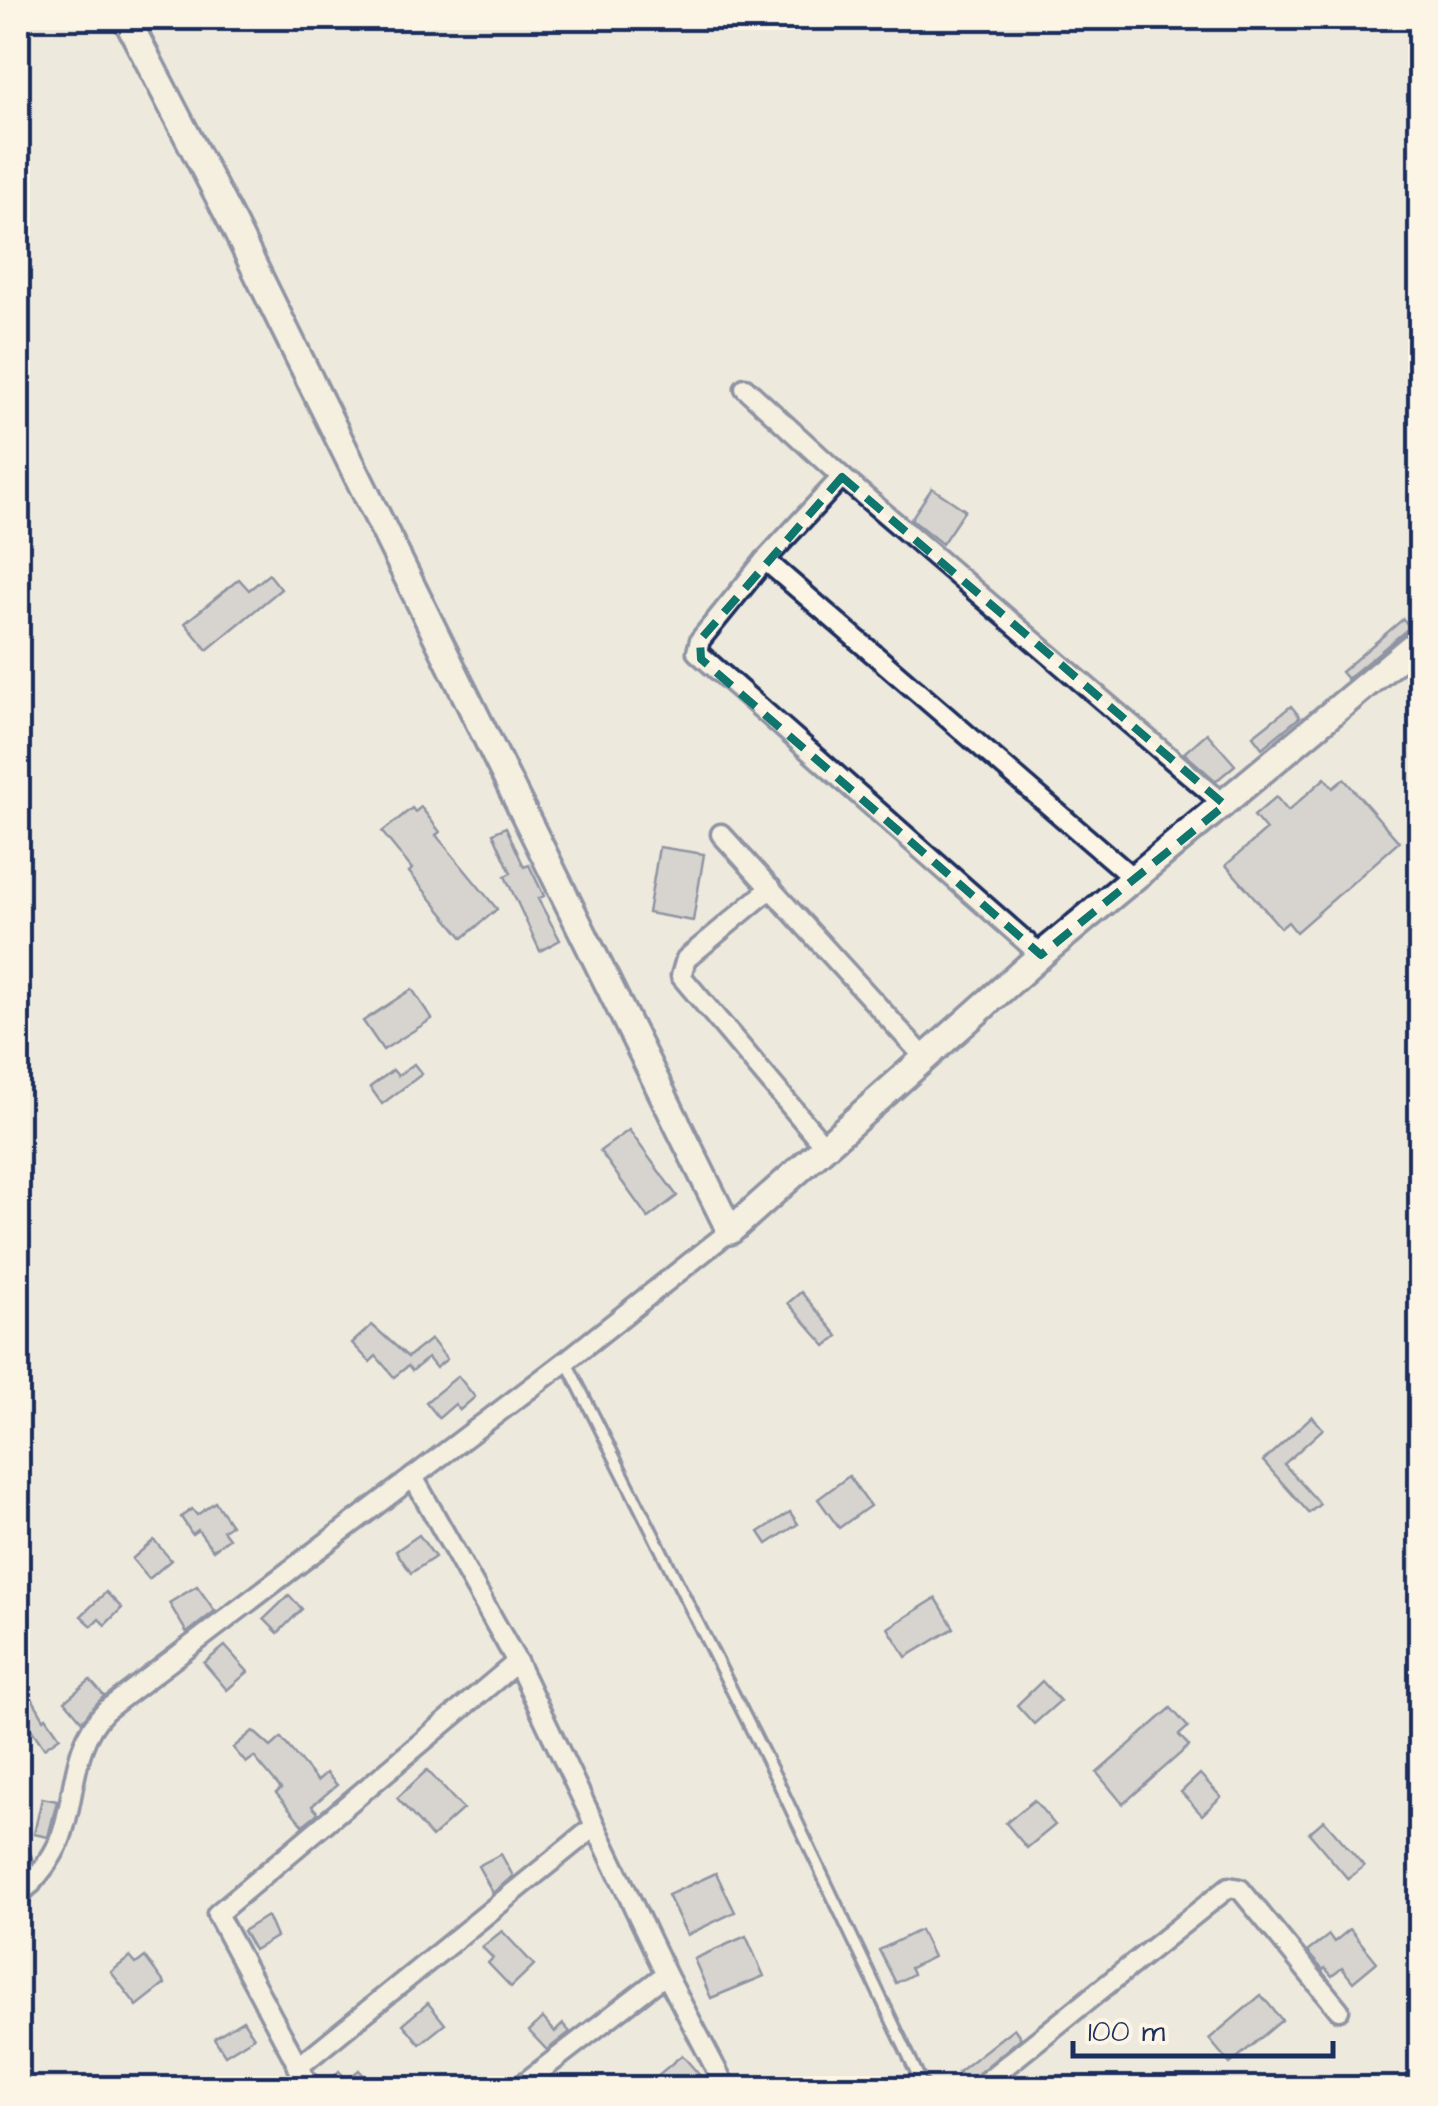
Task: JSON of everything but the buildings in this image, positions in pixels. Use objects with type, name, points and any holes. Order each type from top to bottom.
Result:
[{"type":"street","points":[[126,18],[234,226],[730,1231]]},
{"type":"street","points":[[746,388],[842,477],[1225,805]]},
{"type":"street","points":[[842,477],[765,560],[700,640],[696,647],[698,655],[1041,955]]},
{"type":"street","points":[[765,560],[1134,879]]},
{"type":"street","points":[[24,1890],[58,1844],[80,1754],[95,1721],[730,1231],[1041,955],[1420,640]]},
{"type":"street","points":[[721,834],[924,1058]]},
{"type":"street","points":[[770,888],[688,958],[681,976],[826,1148]]},
{"type":"street","points":[[413,1477],[517,1662],[666,1974],[726,2088]]},
{"type":"street","points":[[310,2088],[217,1914],[517,1662]]},
{"type":"street","points":[[298,2067],[595,1826]]},
{"type":"street","points":[[18,1853],[24,1890]]},
{"type":"street","points":[[978,2088],[1229,1886],[1240,1889],[1339,2010]]},
{"type":"street","points":[[518,2088],[666,1974]]},
{"type":"lane","points":[[566,1361],[778,1782],[924,2088]]},
{"type":"highlighted area","points":[[842,477],[1225,805],[1041,955],[701,659],[700,640]]}]
